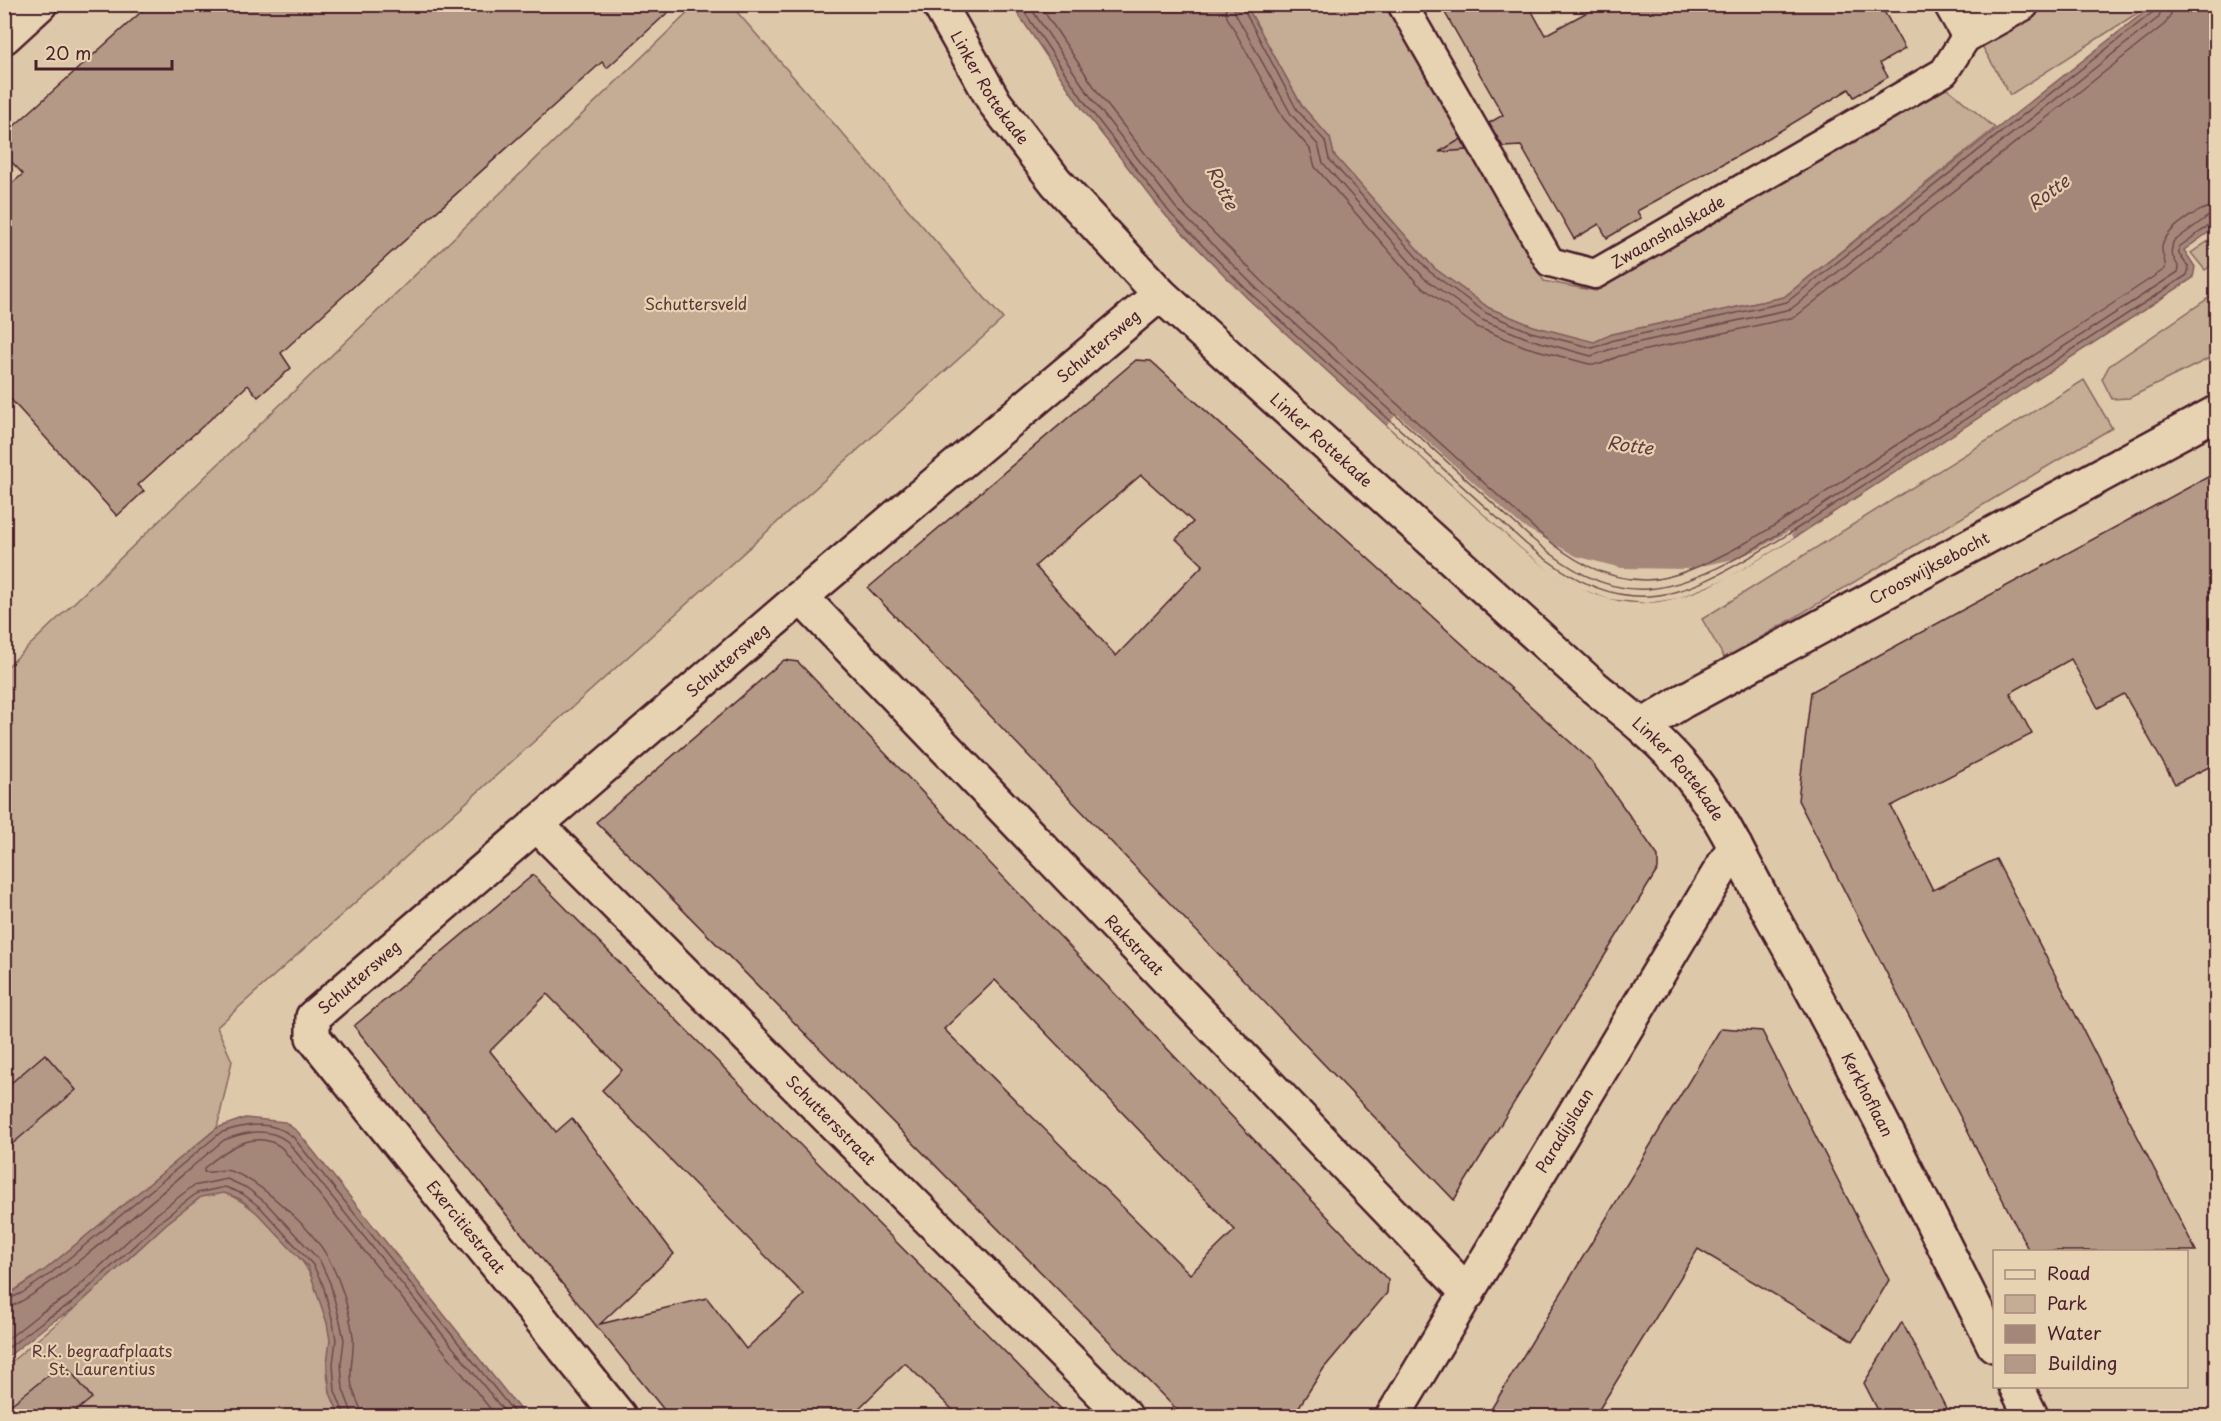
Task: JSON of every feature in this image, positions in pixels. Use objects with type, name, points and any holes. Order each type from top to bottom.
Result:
[{"type":"street","points":[[4,37],[40,4]]},
{"type":"street","name":"Linker Rottekade","points":[[939,4],[996,104],[1056,182],[1160,294],[1594,687],[1643,726],[1682,765],[1702,792],[1735,846]]},
{"type":"street","name":"Zwaanshalskade","points":[[1402,4],[1550,262],[1596,274],[1944,72],[1968,34],[2022,4]]},
{"type":"street","points":[[1951,4],[1968,34]]},
{"type":"street","name":"Schuttersweg","points":[[313,1037],[313,1017],[801,597],[1160,294]]},
{"type":"street","name":"Crooswijksebocht","points":[[1643,726],[1683,700],[2217,413]]},
{"type":"street","name":"Rakstraat","points":[[801,597],[1468,1293]]},
{"type":"street","name":"Schuttersstraat","points":[[536,824],[1125,1416]]},
{"type":"street","name":"Paradijslaan","points":[[1393,1416],[1735,846]]},
{"type":"street","name":"Kerkhoflaan","points":[[1735,846],[1822,1008],[1993,1341]]},
{"type":"street","name":"Exercitiestraat","points":[[313,1037],[619,1416]]},
{"type":"street","points":[[2017,1388],[2031,1416]]},
{"type":"green space","name":"Schuttersveld","points":[[696,5],[731,5],[1003,319],[217,1027],[232,1061],[217,1128],[46,1269],[5,1297],[5,669]]},
{"type":"green space","points":[[1246,5],[1386,5],[1544,281],[1596,291],[1947,88],[1995,128],[1784,297],[1612,334],[1594,343],[1533,326],[1489,308],[1434,268],[1334,155],[1330,138],[1302,106]]},
{"type":"green space","points":[[2048,5],[2150,5],[2010,95],[1981,44]]},
{"type":"green space","points":[[2216,236],[2216,262],[2205,270],[2191,253]]},
{"type":"green space","points":[[2216,293],[2216,355],[2129,398],[2112,399],[2102,379],[2109,366]]},
{"type":"green space","points":[[2084,380],[2112,428],[1725,659],[1702,619]]},
{"type":"green space","name":"R.K. begraafplaats St. Laurentius","points":[[223,1192],[243,1202],[262,1216],[296,1252],[310,1273],[327,1318],[330,1349],[327,1377],[340,1416],[5,1416],[5,1367],[75,1308],[167,1223],[201,1197]]},
{"type":"water","name":"Rotte","points":[[1012,5],[1246,5],[1302,106],[1330,138],[1334,155],[1434,268],[1489,308],[1533,326],[1594,342],[1612,334],[1784,297],[2153,5],[2216,5],[2216,227],[2184,250],[2195,267],[2193,278],[1794,538],[1721,580],[1689,594],[1659,601],[1628,602],[1596,594],[1561,577],[1522,549],[1247,298],[1166,216],[1083,110]]},
{"type":"water","points":[[245,1118],[285,1122],[298,1132],[525,1416],[340,1416],[330,1393],[327,1364],[330,1340],[327,1323],[308,1267],[257,1213],[240,1199],[224,1193],[201,1197],[167,1223],[75,1308],[49,1324],[5,1359],[5,1297],[46,1269],[217,1128]]},
{"type":"pier","points":[[1397,414],[1522,526],[1576,556],[1621,568],[1686,569],[1735,559],[1759,549],[1789,531],[1794,538],[1727,578],[1678,598],[1647,603],[1609,599],[1576,587],[1552,573],[1522,549],[1387,425]]},
{"type":"building","points":[[150,4],[677,4],[607,68],[602,62],[330,308],[281,353],[291,368],[258,397],[248,385],[138,485],[144,491],[117,516],[4,392],[4,190],[23,174],[4,154],[4,135]]},
{"type":"building","points":[[1440,4],[1528,4],[1545,35],[1602,4],[1880,4],[1905,49],[1880,63],[1888,77],[1854,97],[1849,89],[1752,148],[1637,211],[1641,218],[1607,238],[1599,224],[1574,239],[1521,146],[1503,147],[1489,123],[1503,115]]},
{"type":"building","points":[[1461,139],[1467,150],[1439,152]]},
{"type":"building","points":[[1136,360],[1151,361],[1591,761],[1658,856],[1658,869],[1454,1200],[868,588]],"holes":[[[1141,475],[1193,522],[1176,539],[1203,565],[1116,656],[1035,566]]]},
{"type":"building","points":[[2217,472],[2217,763],[2175,784],[2124,694],[2098,708],[2071,659],[2010,693],[2032,734],[1891,806],[1933,890],[1996,859],[2196,1251],[2028,1250],[1798,800],[1811,692]]},
{"type":"building","points":[[784,660],[798,662],[1388,1280],[1387,1293],[1324,1368],[1293,1416],[1183,1416],[596,822]],"holes":[[[995,980],[1235,1230],[1190,1274],[944,1029]]]},
{"type":"building","points":[[533,875],[1068,1416],[959,1416],[905,1363],[851,1416],[669,1416],[354,1026]],"holes":[[[547,994],[622,1070],[602,1090],[804,1295],[746,1349],[707,1298],[600,1324],[674,1254],[572,1118],[556,1132],[490,1051]]]},
{"type":"building","points":[[1721,1028],[1762,1031],[1889,1280],[1853,1341],[1698,1249],[1595,1416],[1487,1416]]},
{"type":"building","points":[[45,1054],[76,1090],[4,1151],[4,1089]]},
{"type":"building","points":[[1902,1322],[1950,1416],[1881,1416],[1864,1383]]},
{"type":"building","points":[[64,1363],[92,1398],[70,1416],[4,1416],[4,1410]]}]
